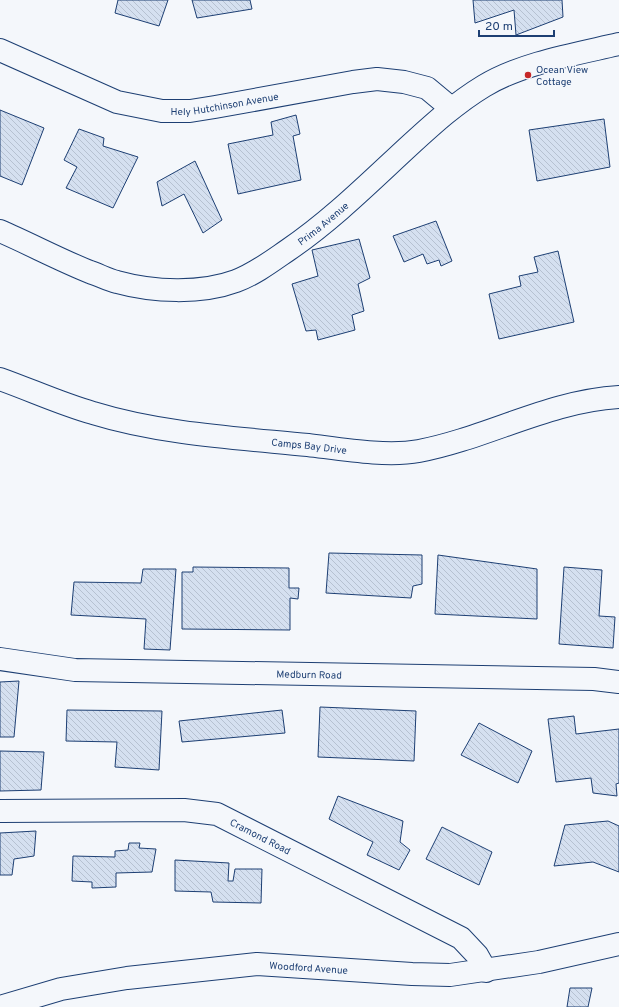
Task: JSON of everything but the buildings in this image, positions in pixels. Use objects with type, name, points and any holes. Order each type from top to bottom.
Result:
[{"type":"street","name":"Prima Avenue","points":[[0,231],[116,282],[150,288],[180,289],[208,288],[236,281],[265,266],[305,239],[451,108],[485,85],[520,70],[619,44]]},
{"type":"street","name":"Hely Hutchinson Avenue","points":[[0,50],[117,102],[162,111],[202,109],[377,79],[404,82],[427,88],[451,108]]},
{"type":"street","name":"Camps Bay Drive","points":[[0,379],[93,413],[177,431],[375,452],[417,451],[465,440],[554,408],[619,397]]},
{"type":"street","name":"Medburn Road","points":[[0,659],[74,670],[594,679],[619,682]]},
{"type":"street","name":"Cramond Road","points":[[0,811],[184,810],[217,814],[461,938],[477,955],[486,971]]},
{"type":"street","name":"Woodford Avenue","points":[[0,1007],[61,989],[126,978],[257,964],[450,975],[540,962],[619,944]]},
{"type":"place","name":"Ocean View Cottage","points":[[528,75]]}]
